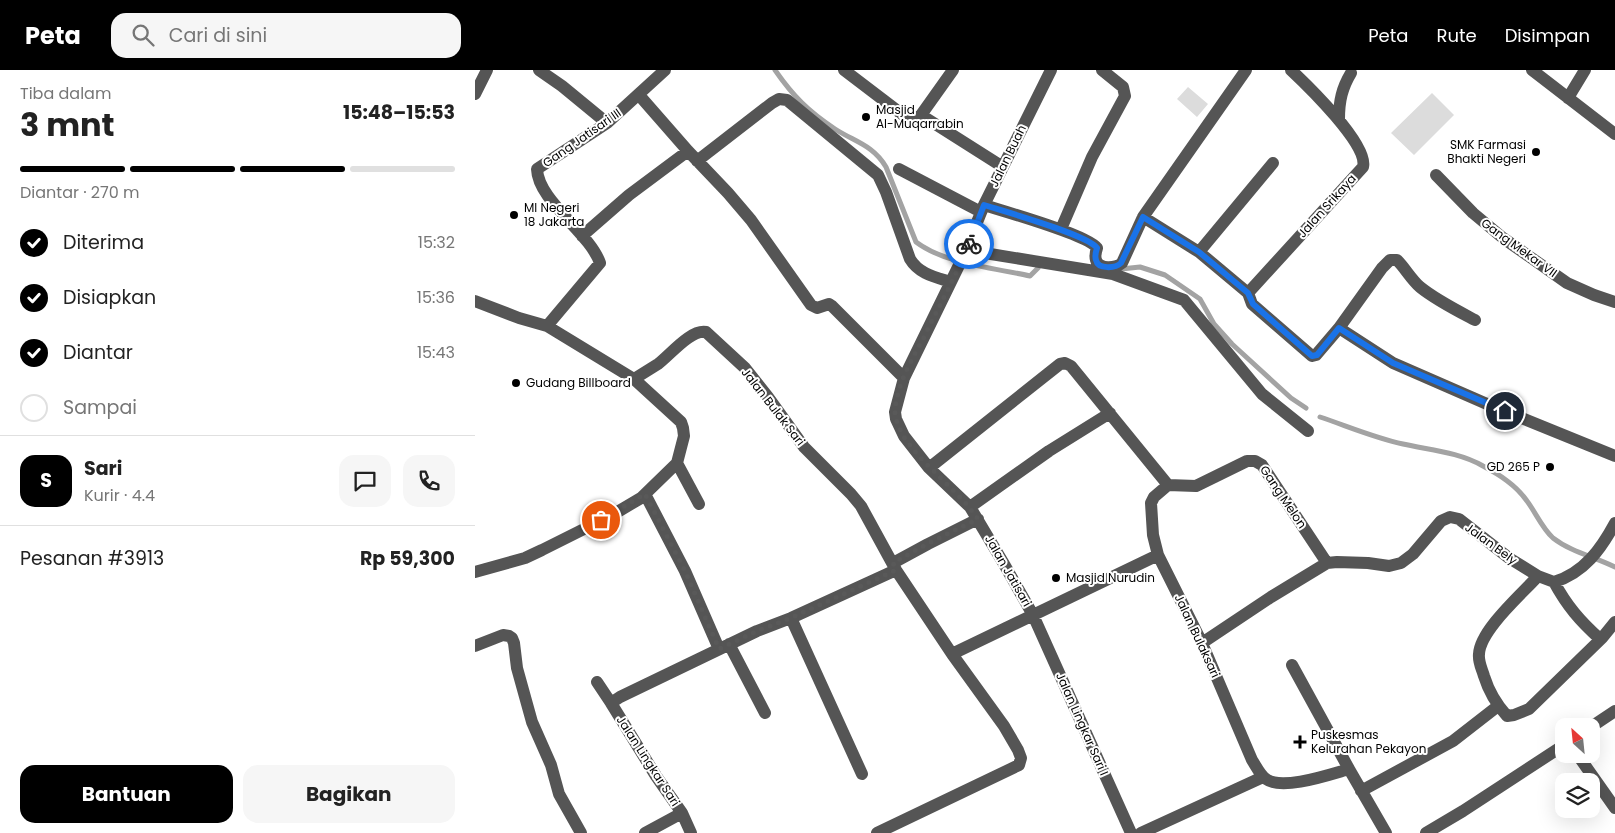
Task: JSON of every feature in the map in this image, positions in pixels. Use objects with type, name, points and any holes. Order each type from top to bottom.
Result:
[{"type":"street","points":[[475,94],[487,70]]},
{"type":"street","points":[[539,70],[562,86],[607,123]]},
{"type":"street","name":"Gang Jatisari III","points":[[547,326],[600,263],[582,236],[547,193],[538,177],[537,169],[607,123],[665,70]]},
{"type":"street","points":[[848,71],[907,118],[914,120],[921,115],[953,70]]},
{"type":"street","name":"Jalan Buah","points":[[954,277],[965,254],[982,208],[1051,70]]},
{"type":"street","points":[[1061,229],[1092,157],[1125,96],[1123,86],[1102,70]]},
{"type":"street","points":[[899,169],[982,208],[1061,229],[1095,245],[1097,248],[1096,260],[1100,265],[1116,267],[1121,263],[1143,217],[1246,70]]},
{"type":"street","name":"Jalan Srikaya","points":[[1248,293],[1363,167],[1364,160],[1361,154],[1339,119],[1291,70]]},
{"type":"street","points":[[1532,70],[1615,134]]},
{"type":"street","points":[[1567,98],[1585,70]]},
{"type":"street","points":[[1339,119],[1341,94],[1351,73]]},
{"type":"street","points":[[639,95],[751,220],[811,305],[817,308],[829,304],[832,306],[904,378]]},
{"type":"street","points":[[582,236],[629,195],[779,99],[787,100],[878,176],[882,182],[909,259],[915,267],[924,273],[954,277]]},
{"type":"street","points":[[921,115],[1003,167]]},
{"type":"street","points":[[1199,252],[1273,163]]},
{"type":"street","name":"Gang Mekar VII","points":[[1436,176],[1473,214],[1503,238],[1567,283],[1615,302]]},
{"type":"street","points":[[1143,217],[1199,252],[1248,293],[1253,304],[1312,356],[1317,355],[1339,328],[1381,268],[1390,260],[1397,260],[1418,286],[1475,320]]},
{"type":"street","points":[[965,254],[1113,274],[1184,300],[1262,394],[1307,431]]},
{"type":"street","name":"Jalan Jatisari","points":[[954,277],[904,378],[895,412],[896,419],[904,436],[929,468],[970,507],[1033,615]]},
{"type":"street","points":[[475,300],[519,318],[547,326],[634,379],[681,422],[684,436],[677,463],[645,494],[614,514],[525,558],[475,572]]},
{"type":"street","points":[[1339,328],[1393,363],[1615,456]]},
{"type":"street","name":"Jalan Bulak Sari","points":[[634,379],[659,364],[697,333],[701,331],[711,336],[757,383],[804,447],[861,506],[894,566],[952,654],[1004,726],[1018,750],[1021,762],[1018,766],[877,833]]},
{"type":"street","points":[[929,468],[1060,364],[1065,363],[1071,366],[1168,485]]},
{"type":"street","points":[[970,507],[1049,451],[1110,413]]},
{"type":"street","name":"Gang Melon","points":[[1168,485],[1196,486],[1247,461],[1259,462],[1292,508],[1327,564]]},
{"type":"street","points":[[677,463],[699,504]]},
{"type":"street","name":"Jalan Bulaksari","points":[[1168,485],[1154,497],[1151,503],[1153,535],[1157,555],[1202,643],[1252,760],[1263,777]]},
{"type":"street","points":[[645,494],[724,646],[765,713]]},
{"type":"street","name":"Jalan Bely","points":[[1202,643],[1271,597],[1327,564],[1337,562],[1395,566],[1407,559],[1441,521],[1450,517],[1459,519],[1509,558],[1538,576],[1554,582]]},
{"type":"street","name":"Jalan Lingkar Sari","points":[[691,833],[682,813],[655,776],[611,703],[620,696],[724,646],[791,618],[894,566],[927,544],[978,519]]},
{"type":"street","points":[[1600,639],[1579,620],[1554,582],[1572,575],[1585,565],[1608,536],[1615,523]]},
{"type":"street","points":[[952,654],[1157,555]]},
{"type":"street","points":[[1538,576],[1490,628],[1480,648],[1479,663],[1486,681],[1498,706],[1507,716],[1529,709],[1615,622]]},
{"type":"street","name":"Jalan Lingkar Sari I","points":[[1033,615],[1131,833]]},
{"type":"street","points":[[791,618],[862,774]]},
{"type":"street","points":[[475,646],[503,635],[512,638],[517,668],[531,722],[551,765],[559,794],[581,833]]},
{"type":"street","points":[[1292,665],[1386,833]]},
{"type":"street","points":[[597,682],[611,703]]},
{"type":"street","points":[[1361,791],[1453,741],[1498,706]]},
{"type":"street","points":[[1600,721],[1615,710]]},
{"type":"street","points":[[1426,833],[1555,752]]},
{"type":"street","points":[[1583,763],[1615,808]]},
{"type":"street","points":[[1141,833],[1263,777],[1270,781],[1289,783],[1349,769]]},
{"type":"street","points":[[645,833],[682,813]]},
{"type":"shaded area","points":[[1188,87],[1208,104],[1197,117],[1177,99]]},
{"type":"shaded area","points":[[1432,93],[1454,115],[1414,155],[1391,133]]},
{"type":"waterway","points":[[775,70],[788,88],[817,116],[869,149],[881,160],[886,167],[916,242],[941,255],[970,264],[1030,276],[1038,268]]},
{"type":"waterway","points":[[1121,269],[1140,267],[1165,275],[1200,299],[1214,324],[1232,344],[1291,398],[1306,408]]},
{"type":"waterway","points":[[1320,417],[1382,439],[1454,454],[1474,461],[1513,485],[1523,495],[1553,538],[1575,551],[1615,567]]},
{"type":"way so far","points":[[601,520],[645,494],[685,571],[719,649],[896,570],[893,563],[978,519],[970,507],[929,468],[915,451],[904,436],[896,419],[895,412],[904,378],[969,244]]},
{"type":"place","name":"Masjid Al-Muqarrabin","points":[[866,117]]},
{"type":"place","name":"SMK Farmasi Bhakti Negeri","points":[[1536,152]]},
{"type":"place","name":"MI Negeri 18 Jakarta","points":[[514,215]]},
{"type":"place","name":"Gudang Billboard","points":[[516,383]]},
{"type":"place","name":"GD 265 P","points":[[1550,467]]},
{"type":"place","name":"Masjid Nurudin","points":[[1056,578]]},
{"type":"place","name":"Puskesmas Kelurahan Pekayon","points":[[1300,742]]},
{"type":"route","points":[[969,244],[984,205],[1061,229],[1093,243],[1097,248],[1096,260],[1098,264],[1116,267],[1120,266],[1143,217],[1199,252],[1248,293],[1253,304],[1312,356],[1317,355],[1339,328],[1393,363],[1505,411]]}]
